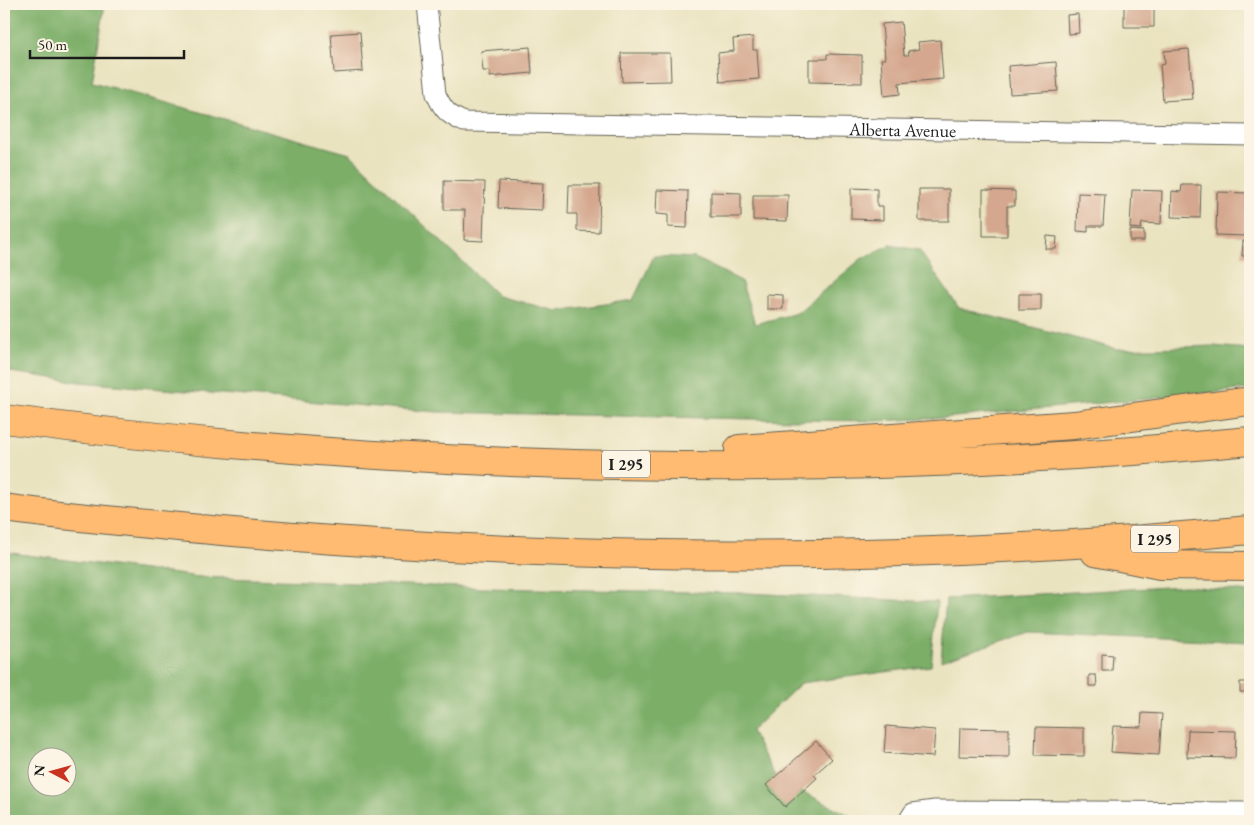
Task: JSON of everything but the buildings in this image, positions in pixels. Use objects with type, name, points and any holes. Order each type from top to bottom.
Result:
[{"type":"highway","points":[[547,463],[1074,425],[1250,401]]},
{"type":"highway","name":"I 295","points":[[4,418],[134,434],[247,445],[377,455],[547,463],[725,466],[876,464],[1138,451],[1250,441]]},
{"type":"highway","name":"I 295","points":[[4,508],[132,523],[393,545],[619,554],[860,553],[1184,537],[1250,530]]},
{"type":"highway","points":[[1059,544],[1160,565],[1250,566]]},
{"type":"street","name":"Alberta Avenue","points":[[427,4],[436,94],[441,107],[452,117],[464,122],[1250,135]]},
{"type":"street","points":[[908,821],[913,813],[935,810],[1250,812]]},
{"type":"green space","points":[[4,4],[105,4],[92,82],[350,154],[498,296],[557,311],[633,300],[654,256],[695,258],[741,281],[755,324],[797,313],[861,259],[890,245],[919,250],[959,308],[1117,349],[1213,346],[1250,349],[1250,389],[944,418],[875,421],[797,420],[437,412],[79,382],[4,371]]},
{"type":"green space","points":[[4,552],[200,577],[484,588],[747,593],[937,602],[931,666],[801,683],[751,731],[777,779],[853,817],[853,821],[4,821]]},
{"type":"green space","points":[[1186,586],[1250,592],[1250,642],[1028,632],[941,661],[946,599]]}]
